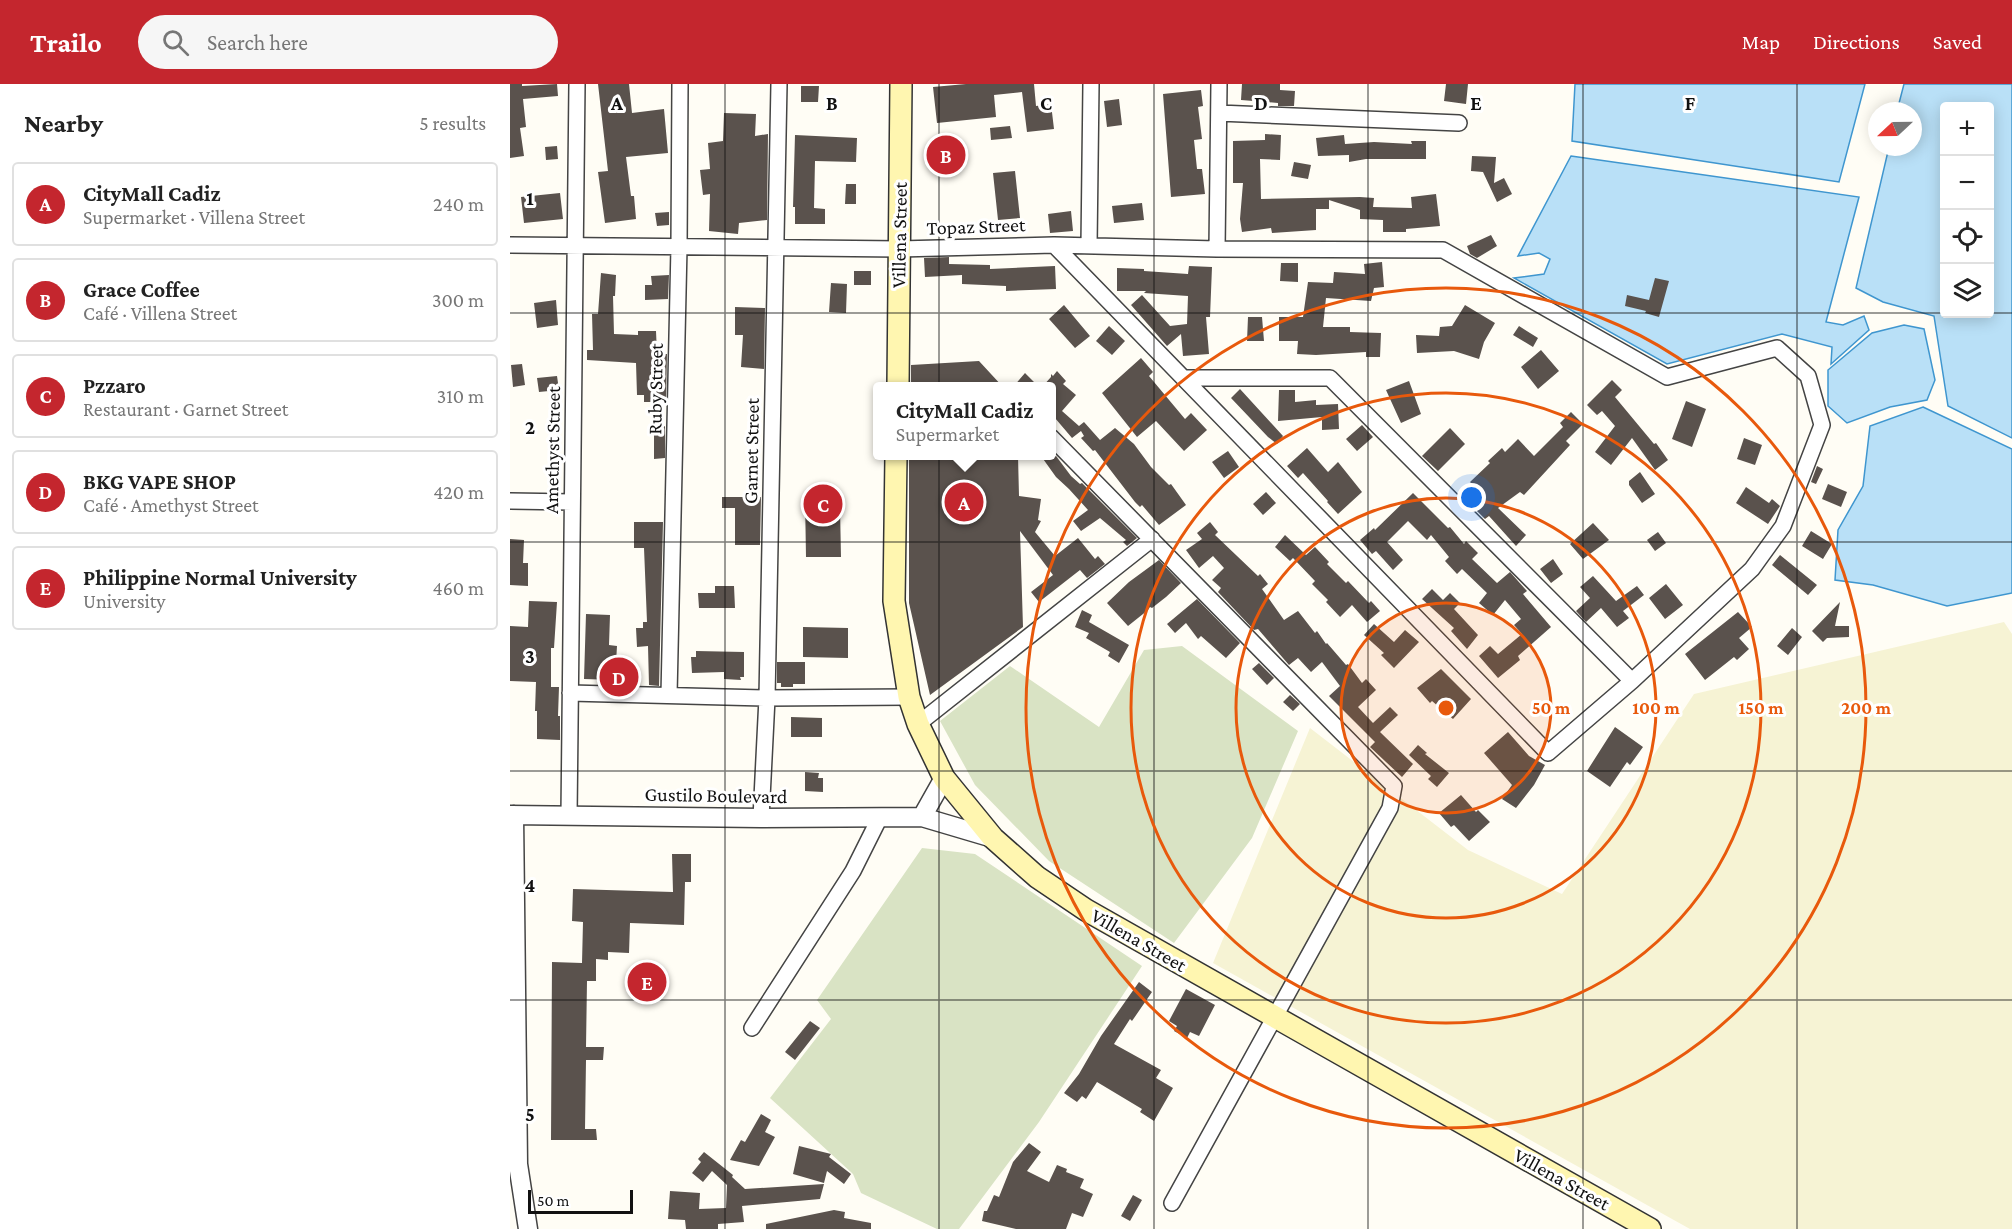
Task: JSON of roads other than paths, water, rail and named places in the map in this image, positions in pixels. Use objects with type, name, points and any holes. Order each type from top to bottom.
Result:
[{"type":"main road","name":"Villena Street","points":[[898,382],[901,84]]},
{"type":"main road","name":"Villena Street","points":[[896,460],[894,601],[909,697],[918,724],[944,778],[993,838],[1037,877],[1086,910],[1650,1229]]},
{"type":"street","name":"Amethyst Street","points":[[569,816],[577,84]]},
{"type":"street","name":"Ruby Street","points":[[669,695],[679,247],[680,84]]},
{"type":"street","name":"Garnet Street","points":[[761,818],[768,698],[778,84]]},
{"type":"street","points":[[1089,246],[1091,84]]},
{"type":"street","points":[[1217,249],[1219,84]]},
{"type":"street","points":[[1219,113],[1459,123]]},
{"type":"street","name":"Topaz Street","points":[[510,244],[898,249],[1054,245],[1217,249],[1443,250],[1667,377],[1777,348],[1808,376],[1822,425],[1783,526],[1752,569],[1632,681]]},
{"type":"street","points":[[1054,245],[1548,753],[1632,681],[1330,378],[1184,378]]},
{"type":"street","points":[[1056,442],[1394,786],[1390,808],[1172,1203]]},
{"type":"street","points":[[510,501],[572,502]]},
{"type":"street","points":[[918,724],[1152,540]]},
{"type":"street","points":[[570,693],[768,698],[909,697]]},
{"type":"street","points":[[922,817],[944,778]]},
{"type":"street","points":[[512,815],[514,1164],[528,1229]]},
{"type":"street","name":"Gustilo Boulevard","points":[[512,815],[922,817],[993,838]]},
{"type":"street","points":[[752,1028],[853,871],[880,817]]},
{"type":"water","points":[[1575,84],[1865,84],[1839,182],[1572,141]]},
{"type":"water","points":[[1904,84],[2012,84],[2012,438],[1948,406],[1934,316],[1883,302],[1856,288],[1887,156],[1922,156],[1922,102],[1899,102]]},
{"type":"water","points":[[1571,156],[1859,197],[1826,322],[1843,325],[1864,316],[1869,330],[1831,364],[1832,347],[1782,334],[1667,364],[1514,278],[1544,274],[1550,259],[1539,253],[1518,256]]},
{"type":"water","points":[[1904,325],[1924,329],[1935,380],[1927,400],[1890,407],[1847,423],[1828,406],[1828,370],[1872,333]]},
{"type":"water","points":[[1923,407],[2012,449],[2012,593],[1947,606],[1873,585],[1835,580],[1838,530],[1863,486],[1870,426]]},
{"type":"place","name":"Grace Coffee","points":[[946,155]]},
{"type":"place","name":"CityMall Cadiz","points":[[964,502]]},
{"type":"place","name":"Pzzaro","points":[[823,504]]},
{"type":"place","name":"BKG VAPE SHOP","points":[[619,677]]},
{"type":"place","name":"Philippine Normal University","points":[[647,982]]}]
